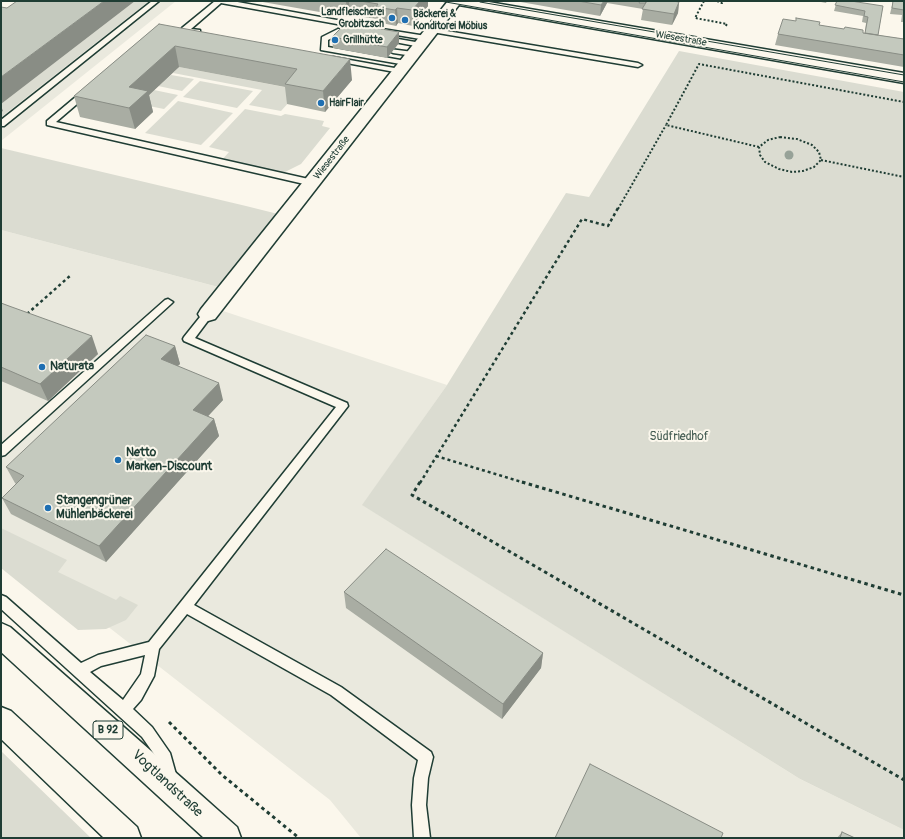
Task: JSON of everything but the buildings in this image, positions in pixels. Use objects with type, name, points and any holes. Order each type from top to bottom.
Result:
[{"type":"street","name":"Wiesestraße","points":[[208,314],[226,289],[313,183],[455,1]]},
{"type":"street","name":"Wiesestraße","points":[[459,1],[904,78]]},
{"type":"street","name":"Vogtlandstraße","points":[[1,635],[226,838]]},
{"type":"street","points":[[1,720],[126,838]]},
{"type":"lane","points":[[1,124],[156,1]]},
{"type":"lane","points":[[207,34],[181,31],[220,1],[365,27]]},
{"type":"lane","points":[[380,30],[416,50]]},
{"type":"lane","points":[[358,34],[341,31],[325,39],[324,48],[416,50],[638,65]]},
{"type":"lane","points":[[374,36],[416,50]]},
{"type":"lane","points":[[393,51],[416,50]]},
{"type":"lane","points":[[327,57],[416,50]]},
{"type":"lane","points":[[91,88],[50,123],[313,183]]},
{"type":"lane","points":[[1,452],[168,302]]},
{"type":"lane","points":[[124,710],[136,695],[147,676],[153,647],[343,406],[282,381],[188,339],[208,314]]},
{"type":"lane","points":[[1,601],[80,670],[146,732],[165,758],[173,789]]},
{"type":"lane","points":[[184,606],[336,691],[426,757],[421,778],[419,805],[422,838]]},
{"type":"lane","points":[[80,670],[98,661],[120,654],[153,647]]},
{"type":"path","points":[[704,1],[695,18],[726,24],[717,45]]},
{"type":"path","points":[[717,1],[723,1]]},
{"type":"path","points":[[904,102],[699,64],[608,226],[582,219],[412,496],[904,780]]},
{"type":"path","points":[[666,125],[758,147],[768,140],[780,137],[797,139],[812,145],[819,152],[821,160]]},
{"type":"path","points":[[758,147],[760,155],[765,162],[779,169],[792,172],[814,168],[821,160]]},
{"type":"path","points":[[821,160],[904,177]]},
{"type":"path","points":[[22,318],[71,275]]},
{"type":"path","points":[[436,456],[904,595]]},
{"type":"shaded area","points":[[22,1],[176,1],[1,141],[1,15]]},
{"type":"shaded area","points":[[1,230],[226,289],[214,308],[447,385],[363,505],[800,779],[904,830],[904,838],[361,838],[330,800],[1,543]]},
{"type":"green space","points":[[135,1],[149,1],[1,117],[1,104]]},
{"type":"green space","name":"Südfriedhof","points":[[679,51],[904,92],[904,830],[800,779],[362,505],[447,385],[566,193],[589,197]]},
{"type":"green space","points":[[179,67],[300,90],[281,111],[249,105],[262,90],[173,73]]},
{"type":"green space","points":[[171,75],[194,79],[182,91],[158,86]]},
{"type":"green space","points":[[200,81],[253,91],[237,108],[183,97]]},
{"type":"green space","points":[[154,90],[178,95],[164,109],[139,104]]},
{"type":"green space","points":[[178,101],[233,113],[201,145],[145,133]]},
{"type":"green space","points":[[245,109],[281,116],[285,114],[324,121],[322,126],[330,128],[301,164],[285,172],[274,174],[221,161],[229,152],[209,147]]},
{"type":"green space","points":[[1,148],[286,216],[226,289],[1,230]]},
{"type":"green space","points":[[1,528],[67,560],[58,572],[116,600],[120,596],[138,605],[126,620],[106,629],[78,630],[1,568]]},
{"type":"green space","points":[[1,751],[91,838],[1,838]]},
{"type":"tram line","points":[[440,1],[904,82]]},
{"type":"tram line","points":[[480,2],[904,75]]},
{"type":"place","name":"Landfleischerei Grobitzsch","points":[[392,18]]},
{"type":"place","name":"Bäckerei & Konditorei Möbius","points":[[405,20]]},
{"type":"place","name":"Grillhütte","points":[[335,40]]},
{"type":"place","name":"HairFlair","points":[[321,103]]},
{"type":"place","name":"Naturata","points":[[42,367]]},
{"type":"place","name":"Netto Marken-Discount","points":[[118,460]]},
{"type":"place","name":"Stangengrüner Mühlenbäckerei","points":[[48,508]]}]
